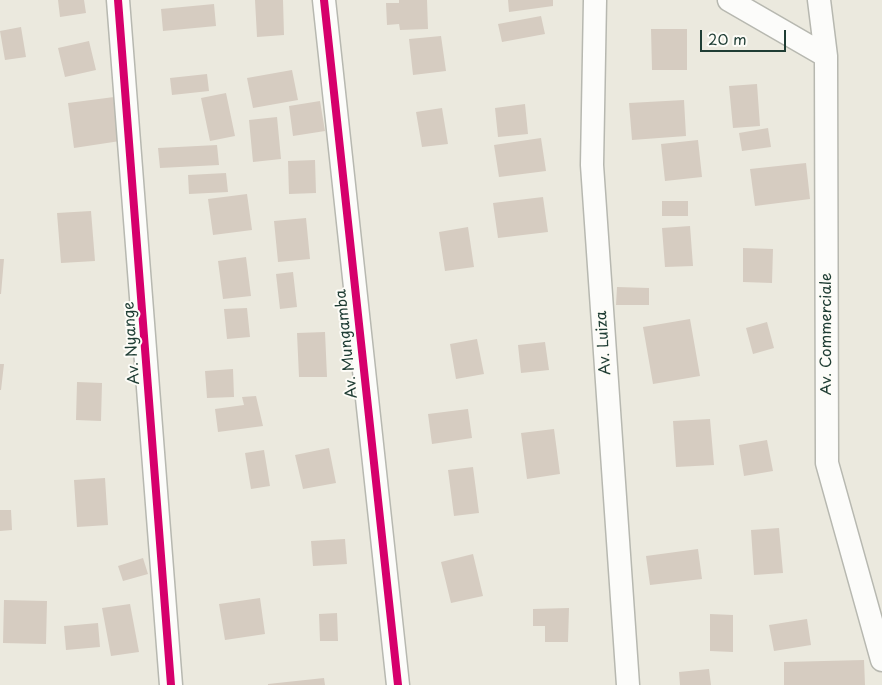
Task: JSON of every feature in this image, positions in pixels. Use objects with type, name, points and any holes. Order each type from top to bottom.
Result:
[{"type":"street","name":"Av. Nyange","points":[[118,0],[171,685]]},
{"type":"street","name":"Av. Mungamba","points":[[324,0],[398,685]]},
{"type":"street","name":"Av. Luiza","points":[[595,0],[592,165],[628,685]]},
{"type":"street","points":[[729,0],[826,56]]},
{"type":"street","name":"Av. Commerciale","points":[[819,0],[826,56],[827,463],[882,660]]},
{"type":"building","points":[[58,0],[84,0],[86,13],[60,17]]},
{"type":"building","points":[[255,0],[283,0],[284,35],[257,37]]},
{"type":"building","points":[[399,0],[427,0],[428,29],[400,30],[399,24],[387,25],[386,3],[399,3]]},
{"type":"building","points":[[508,0],[553,0],[553,6],[509,12]]},
{"type":"building","points":[[214,4],[216,26],[163,31],[161,9]]},
{"type":"building","points":[[541,16],[545,34],[502,42],[498,24]]},
{"type":"building","points":[[21,27],[26,57],[5,60],[0,31]]},
{"type":"building","points":[[651,29],[687,29],[687,70],[652,70]]},
{"type":"building","points":[[441,36],[446,71],[413,75],[409,39]]},
{"type":"building","points":[[89,41],[96,70],[65,77],[58,48]]},
{"type":"building","points":[[292,70],[298,100],[253,108],[247,78]]},
{"type":"building","points":[[207,74],[209,91],[172,95],[170,78]]},
{"type":"building","points":[[757,84],[760,126],[733,128],[729,86]]},
{"type":"building","points":[[226,93],[235,136],[210,141],[201,98]]},
{"type":"building","points":[[114,97],[120,141],[74,148],[68,103]]},
{"type":"building","points":[[684,100],[686,136],[632,140],[629,103]]},
{"type":"building","points":[[320,101],[325,131],[293,136],[289,106]]},
{"type":"building","points":[[525,104],[528,134],[498,137],[495,108]]},
{"type":"building","points":[[442,108],[448,144],[422,147],[416,112]]},
{"type":"building","points":[[277,117],[281,159],[253,162],[249,120]]},
{"type":"building","points":[[768,128],[771,147],[742,151],[739,133]]},
{"type":"building","points":[[541,138],[546,171],[499,177],[494,145]]},
{"type":"building","points":[[698,140],[702,177],[665,181],[661,144]]},
{"type":"building","points":[[217,145],[219,165],[160,168],[158,148]]},
{"type":"building","points":[[315,160],[316,193],[289,194],[288,161]]},
{"type":"building","points":[[806,163],[810,199],[755,206],[750,169]]},
{"type":"building","points":[[226,173],[228,192],[189,194],[188,175]]},
{"type":"building","points":[[247,194],[252,230],[213,235],[208,199]]},
{"type":"building","points":[[543,197],[548,232],[498,238],[493,203]]},
{"type":"building","points":[[662,201],[688,201],[688,216],[662,216]]},
{"type":"building","points":[[91,211],[95,261],[61,263],[57,213]]},
{"type":"building","points":[[306,218],[310,259],[278,262],[274,221]]},
{"type":"building","points":[[690,226],[693,266],[665,267],[662,228]]},
{"type":"building","points":[[468,227],[474,267],[445,271],[439,232]]},
{"type":"building","points":[[743,248],[773,249],[772,283],[743,282]]},
{"type":"building","points":[[246,257],[251,296],[223,299],[218,261]]},
{"type":"building","points":[[0,259],[4,259],[1,294],[0,294]]},
{"type":"building","points":[[293,272],[297,307],[280,309],[276,274]]},
{"type":"building","points":[[617,287],[649,288],[649,305],[616,305]]},
{"type":"building","points":[[247,308],[250,337],[227,339],[224,309]]},
{"type":"building","points":[[690,319],[700,376],[653,384],[643,327]]},
{"type":"building","points":[[767,322],[774,348],[753,354],[746,328]]},
{"type":"building","points":[[325,332],[327,377],[299,377],[297,333]]},
{"type":"building","points":[[477,339],[484,374],[456,379],[450,344]]},
{"type":"building","points":[[545,342],[549,370],[521,373],[518,345]]},
{"type":"building","points":[[0,364],[4,364],[1,390],[0,390]]},
{"type":"building","points":[[233,369],[234,397],[207,398],[205,371]]},
{"type":"building","points":[[77,382],[102,383],[101,421],[76,420]]},
{"type":"building","points":[[256,396],[263,426],[218,432],[215,409],[244,405],[242,397]]},
{"type":"building","points":[[468,409],[472,438],[432,444],[428,414]]},
{"type":"building","points":[[710,419],[714,465],[676,467],[673,421]]},
{"type":"building","points":[[554,429],[560,474],[527,479],[521,433]]},
{"type":"building","points":[[767,440],[773,471],[744,476],[739,445]]},
{"type":"building","points":[[329,448],[336,483],[303,489],[295,455]]},
{"type":"building","points":[[264,450],[270,486],[251,489],[245,453]]},
{"type":"building","points":[[473,467],[479,513],[454,516],[448,470]]},
{"type":"building","points":[[105,478],[108,525],[77,527],[74,480]]},
{"type":"building","points":[[0,510],[11,510],[12,530],[0,531]]},
{"type":"building","points":[[779,528],[783,573],[754,575],[751,530]]},
{"type":"building","points":[[345,539],[347,564],[313,566],[311,541]]},
{"type":"building","points":[[698,549],[702,579],[650,585],[646,556]]},
{"type":"building","points":[[473,554],[483,596],[451,603],[441,562]]},
{"type":"building","points":[[143,558],[148,574],[123,581],[118,566]]},
{"type":"building","points":[[260,598],[265,634],[225,640],[219,604]]},
{"type":"building","points":[[4,600],[47,601],[46,644],[3,643]]},
{"type":"building","points":[[130,604],[139,652],[111,656],[102,608]]},
{"type":"building","points":[[569,608],[568,642],[545,642],[545,626],[533,626],[533,609]]},
{"type":"building","points":[[337,613],[338,641],[320,641],[319,614]]},
{"type":"building","points":[[710,614],[733,615],[733,652],[710,651]]},
{"type":"building","points":[[807,619],[811,645],[774,651],[769,625]]},
{"type":"building","points":[[98,623],[100,647],[66,650],[64,626]]},
{"type":"building","points":[[864,660],[865,685],[784,685],[784,662]]},
{"type":"building","points":[[709,669],[711,685],[680,685],[679,672]]},
{"type":"building","points":[[324,678],[325,685],[268,685],[268,684]]},
{"type":"cycle path","points":[[118,0],[171,685]]},
{"type":"cycle path","points":[[324,0],[398,685]]}]
